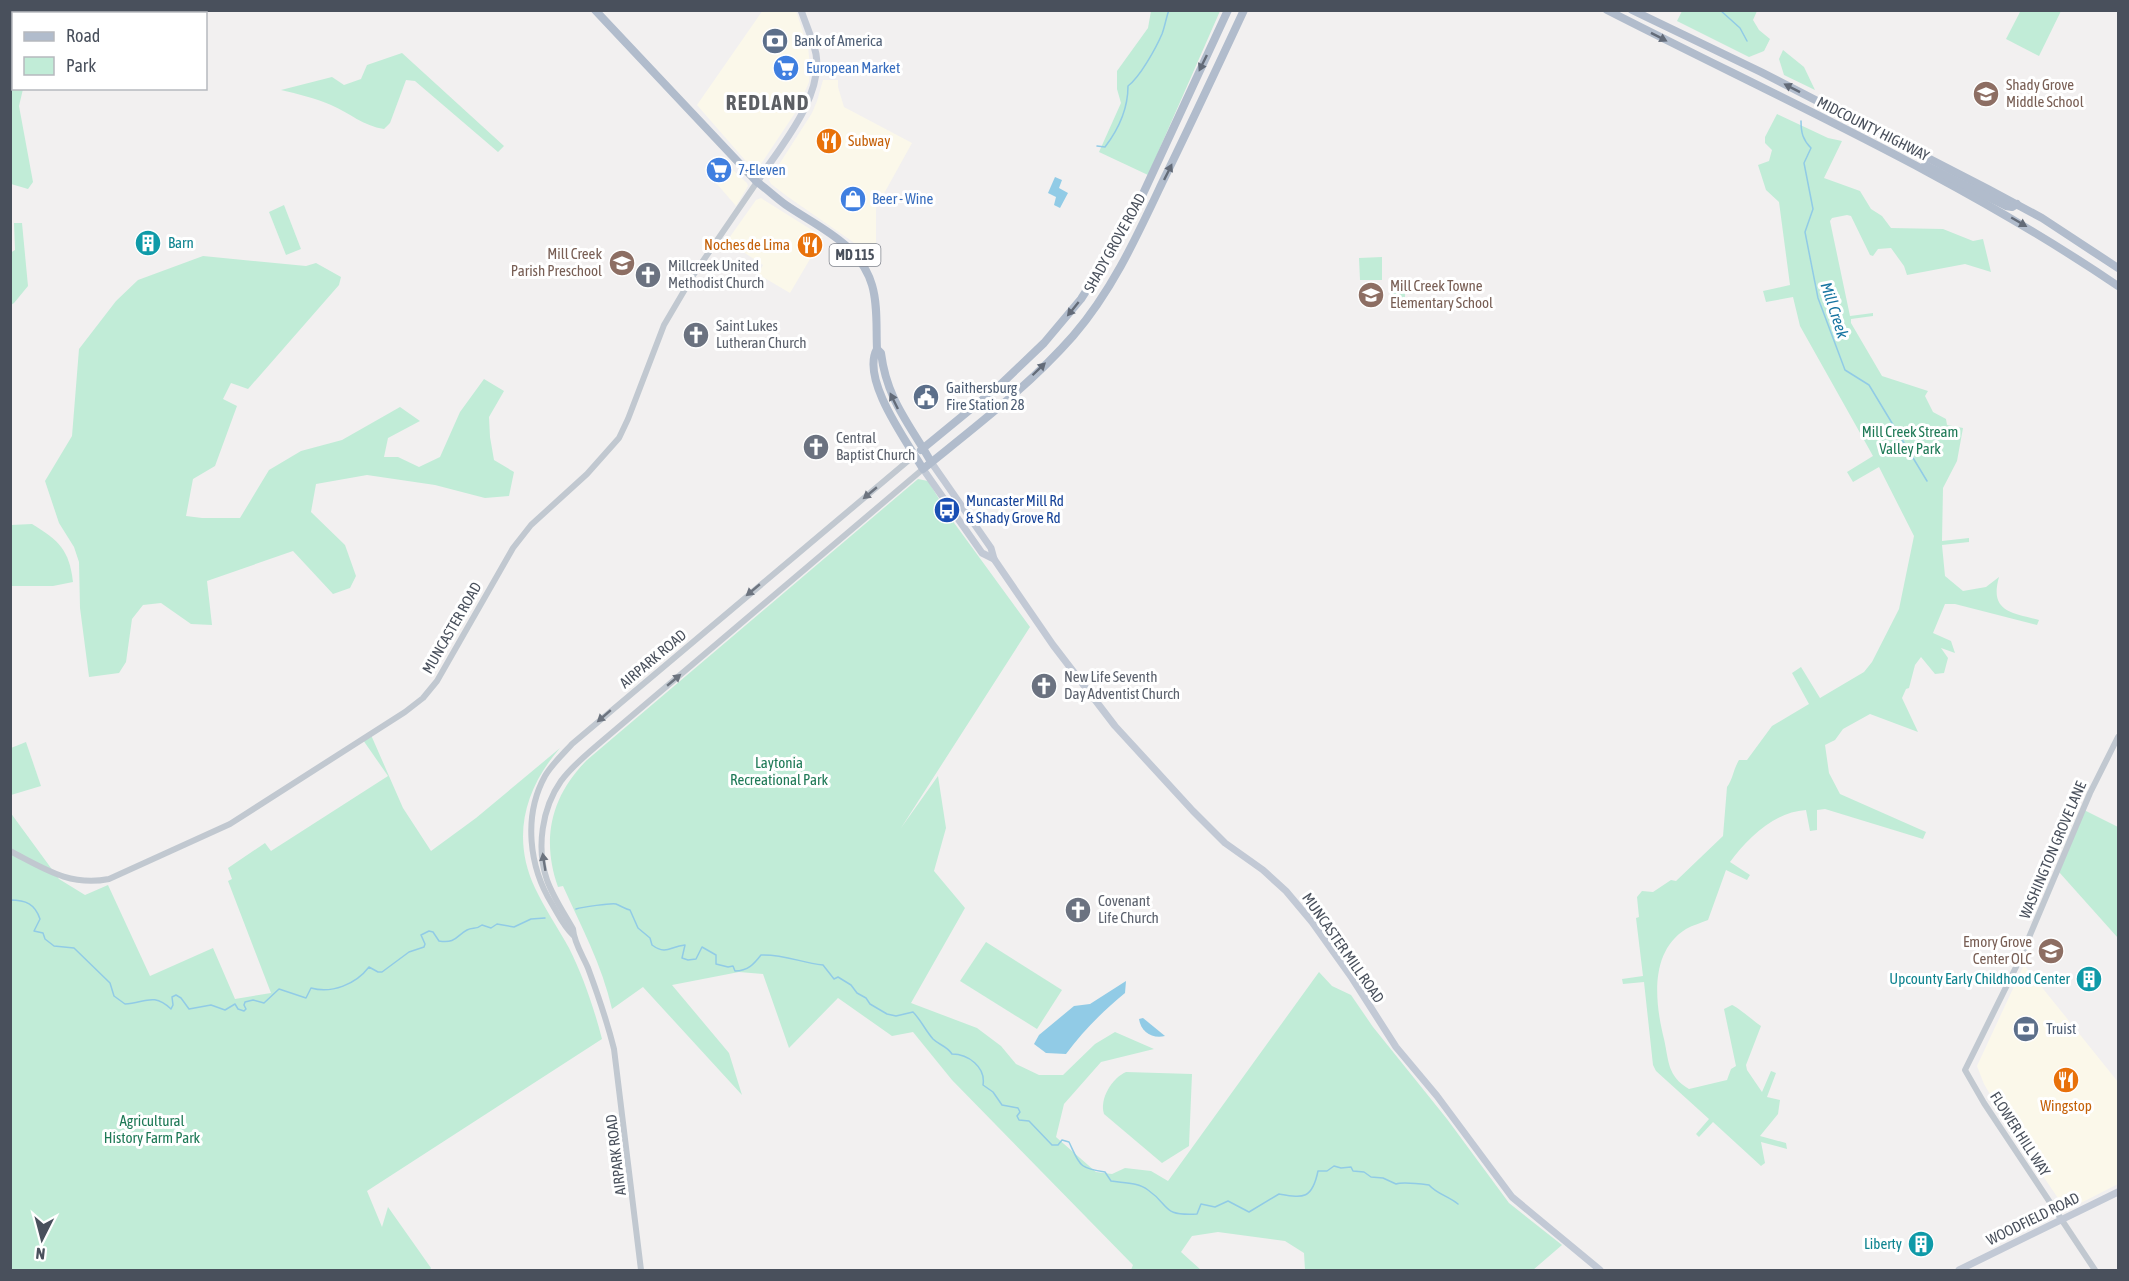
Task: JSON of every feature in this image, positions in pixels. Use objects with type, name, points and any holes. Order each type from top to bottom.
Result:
[{"type":"main road","name":"MUNCASTER MILL ROAD","points":[[595,10],[757,182],[834,236],[859,260],[873,286],[877,349],[873,359],[879,390],[889,414],[982,553],[994,559]]},
{"type":"main road","points":[[757,182],[799,117],[814,87],[815,52],[801,10]]},
{"type":"main road","name":"SHADY GROVE ROAD","points":[[915,455],[1022,365],[1081,299],[1129,224],[1228,10]]},
{"type":"main road","name":"SHADY GROVE ROAD","points":[[923,468],[1015,392],[1072,336],[1090,313],[1141,229],[1244,10]]},
{"type":"main road","name":"MIDCOUNTY HIGHWAY","points":[[1607,10],[1880,147],[2035,231],[2118,286]]},
{"type":"main road","name":"MIDCOUNTY HIGHWAY","points":[[1632,10],[1761,72],[2017,204],[2086,245],[2118,268]]},
{"type":"main road","points":[[1880,147],[1890,148],[2006,206],[2013,207],[2017,204]]},
{"type":"main road","name":"MUNCASTER MILL ROAD","points":[[877,349],[881,353],[893,401],[931,462],[991,548],[994,559],[1053,645],[1114,726],[1192,812],[1226,843],[1263,870],[1286,891],[1312,922],[1352,978],[1396,1047],[1437,1096],[1512,1197],[1600,1270]]},
{"type":"main road","name":"WOODFIELD ROAD","points":[[1959,1270],[2118,1192]]},
{"type":"street","name":"MUNCASTER ROAD","points":[[10,851],[51,872],[77,882],[109,879],[230,824],[423,698],[437,681],[513,548],[531,525],[587,474],[619,438],[669,316],[694,274],[757,182]]},
{"type":"street","name":"AIRPARK ROAD","points":[[641,1270],[614,1049],[602,1005],[587,966],[573,935],[543,889],[535,868],[531,832],[532,816],[539,789],[550,768],[572,744],[915,455]]},
{"type":"street","name":"AIRPARK ROAD","points":[[573,935],[573,929],[547,880],[542,854],[547,814],[561,782],[578,762],[601,742],[923,468]]},
{"type":"street","name":"WASHINGTON GROVE LANE","points":[[1965,1070],[2019,961],[2090,793],[2118,737]]},
{"type":"street","name":"FLOWER HILL WAY","points":[[1965,1070],[2095,1270]]},
{"type":"shaded area","points":[[763,10],[796,11],[808,47],[809,82],[797,110],[759,167],[751,167],[697,105]]},
{"type":"shaded area","points":[[823,80],[838,80],[844,107],[912,143],[876,208],[876,259],[868,262],[853,242],[788,197],[769,180],[812,113]]},
{"type":"shaded area","points":[[718,156],[747,183],[748,186],[736,206],[704,169]]},
{"type":"shaded area","points":[[761,198],[823,237],[790,293],[758,274],[763,265],[727,241],[756,200]]},
{"type":"shaded area","points":[[2024,965],[2118,1082],[2118,1184],[2073,1207],[2062,1204],[2009,1126],[1984,1084],[1977,1066]]},
{"type":"green space","points":[[2021,10],[2061,11],[2039,56],[2006,39]]},
{"type":"green space","points":[[10,11],[39,11],[12,12],[12,90],[23,90],[19,106],[33,182],[28,189],[11,184]]},
{"type":"green space","points":[[1151,11],[1220,11],[1148,175],[1099,152],[1121,103],[1117,89],[1117,71],[1148,28]]},
{"type":"green space","points":[[1682,11],[1757,11],[1753,20],[1759,30],[1770,39],[1764,51],[1749,57],[1677,21]]},
{"type":"green space","points":[[1783,50],[1804,67],[1815,90],[1784,75],[1779,59]]},
{"type":"green space","points":[[402,53],[504,146],[498,152],[415,81],[406,80],[390,123],[384,129],[363,122],[325,103],[281,90],[332,77],[344,85],[361,79],[367,65]]},
{"type":"green space","name":"Mill Creek Stream Valley Park","points":[[1777,114],[1828,138],[1842,141],[1824,178],[1860,191],[1871,209],[1882,216],[1891,228],[1943,229],[1973,241],[1983,239],[1991,272],[1965,264],[1907,275],[1904,266],[1891,248],[1878,249],[1873,256],[1870,255],[1851,216],[1832,218],[1830,221],[1850,316],[1873,313],[1873,316],[1851,319],[1851,323],[1882,376],[1928,391],[1925,396],[1933,412],[1946,419],[1947,425],[1963,428],[1957,461],[1943,488],[1942,541],[1969,538],[1969,542],[1942,545],[1945,576],[1963,591],[1986,587],[1999,577],[1997,598],[2000,604],[2012,613],[2039,620],[2037,625],[1955,604],[1945,604],[1933,633],[1951,641],[1955,653],[1941,648],[1948,658],[1944,673],[1935,674],[1921,657],[1915,665],[1909,688],[1906,689],[1902,698],[1918,732],[1870,714],[1843,729],[1835,740],[1825,745],[1829,773],[1840,794],[1926,832],[1923,839],[1825,809],[1817,810],[1817,830],[1810,831],[1806,810],[1783,816],[1763,828],[1730,862],[1750,875],[1747,880],[1726,870],[1708,920],[1686,929],[1674,939],[1666,951],[1660,964],[1658,1010],[1670,1067],[1682,1084],[1689,1089],[1727,1080],[1731,1069],[1736,1066],[1724,1009],[1732,1005],[1761,1026],[1746,1065],[1747,1070],[1762,1092],[1771,1071],[1776,1073],[1767,1097],[1780,1100],[1778,1114],[1760,1136],[1786,1143],[1787,1149],[1761,1142],[1765,1163],[1761,1166],[1713,1122],[1699,1137],[1696,1134],[1709,1119],[1656,1071],[1653,1065],[1644,982],[1623,984],[1622,979],[1643,976],[1636,918],[1639,917],[1637,897],[1642,891],[1653,892],[1671,880],[1676,881],[1723,836],[1727,787],[1739,760],[1747,760],[1772,726],[1809,704],[1792,673],[1801,667],[1820,698],[1864,672],[1872,662],[1899,609],[1914,536],[1879,467],[1853,482],[1847,472],[1873,456],[1800,326],[1793,297],[1766,302],[1763,291],[1790,285],[1779,202],[1766,190],[1758,165],[1769,161],[1772,150],[1765,143],[1765,137]]},
{"type":"green space","points":[[284,205],[301,249],[286,255],[269,212]]},
{"type":"green space","points":[[14,223],[22,223],[28,286],[11,305],[10,253],[15,250]]},
{"type":"green space","points":[[203,256],[306,266],[316,263],[341,277],[339,285],[248,389],[231,383],[223,399],[237,406],[215,466],[193,479],[186,516],[240,518],[269,470],[301,451],[342,440],[400,407],[420,421],[388,438],[384,457],[398,457],[419,467],[440,457],[460,412],[484,379],[504,391],[489,417],[494,460],[514,472],[509,496],[485,498],[435,485],[367,475],[316,484],[311,512],[345,545],[356,576],[350,588],[333,594],[293,551],[207,581],[212,625],[191,624],[161,603],[143,605],[132,619],[126,662],[119,673],[89,677],[80,608],[79,562],[74,547],[59,523],[45,481],[72,436],[79,349],[116,301],[138,280]]},
{"type":"green space","points":[[1382,257],[1382,280],[1360,280],[1359,258]]},
{"type":"green space","points":[[1392,284],[1405,285],[1405,303],[1392,303]]},
{"type":"green space","name":"Laytonia Recreational Park","points":[[918,479],[928,481],[952,520],[1030,627],[901,828],[938,776],[946,828],[934,871],[965,908],[911,1003],[977,1028],[1001,1046],[1016,1064],[1039,1075],[1063,1075],[1095,1044],[1115,1032],[1154,1049],[1101,1062],[1064,1104],[1056,1137],[1096,1172],[1112,1174],[1125,1168],[1151,1171],[1168,1181],[1319,972],[1332,986],[1351,995],[1373,1027],[1447,1119],[1509,1203],[1562,1245],[1533,1270],[1305,1270],[1304,1253],[1285,1241],[1218,1232],[1192,1236],[1181,1252],[1201,1270],[1131,1270],[1133,1265],[952,1080],[913,1032],[892,1036],[838,998],[789,1048],[763,974],[739,972],[672,985],[729,1053],[742,1095],[643,987],[612,1009],[603,977],[590,946],[563,886],[558,887],[553,869],[550,835],[558,803],[565,788],[587,760]]},
{"type":"green space","points":[[32,524],[61,547],[69,561],[73,582],[53,586],[11,586],[11,525]]},
{"type":"green space","name":"Agricultural History Farm Park","points":[[371,735],[403,808],[431,851],[476,818],[560,748],[548,763],[530,796],[523,832],[524,850],[535,888],[579,970],[602,1039],[367,1191],[382,1227],[388,1207],[431,1268],[430,1270],[11,1270],[10,812],[59,879],[85,895],[108,885],[150,976],[213,948],[235,999],[271,993],[228,881],[232,879],[228,868],[265,843],[271,851],[388,776],[363,740]]},
{"type":"green space","points":[[26,742],[41,786],[11,795],[11,748]]},
{"type":"green space","points":[[2084,810],[2118,827],[2118,938],[2059,872]]},
{"type":"green space","points":[[986,942],[1062,990],[1037,1029],[960,981]]},
{"type":"green space","points":[[1126,1072],[1192,1074],[1189,1146],[1162,1163],[1104,1114],[1103,1102],[1108,1090],[1116,1079]]},
{"type":"water","points":[[1055,177],[1062,180],[1059,188],[1068,193],[1060,208],[1054,205],[1056,197],[1048,193]]},
{"type":"water","points":[[1126,981],[1125,993],[1079,1037],[1066,1054],[1046,1053],[1034,1044],[1039,1035],[1074,1006],[1090,1004]]},
{"type":"water","points":[[1143,1018],[1165,1036],[1156,1036],[1145,1031],[1139,1019]]},
{"type":"waterway","points":[[1097,146],[1105,147],[1118,126],[1124,110],[1128,86],[1156,47],[1169,10]]},
{"type":"waterway","name":"Mill Creek","points":[[1720,10],[1740,28],[1747,41]]},
{"type":"waterway","name":"Mill Creek","points":[[1801,121],[1803,136],[1811,148],[1804,163],[1813,209],[1805,232],[1818,298],[1845,370],[1869,385],[1927,481]]},
{"type":"waterway","points":[[10,900],[25,902],[33,906],[40,919],[34,931],[43,933],[45,939],[54,946],[74,948],[110,983],[114,996],[125,1004],[154,1000],[171,1009],[172,997],[176,995],[189,1009],[211,1005],[225,1010],[235,1004],[238,1009],[244,1011],[245,1002],[253,1000],[264,1003],[279,989],[306,998],[311,988],[327,990],[343,986],[364,973],[369,967],[382,972],[409,952],[424,947],[421,935],[429,931],[433,932],[439,941],[445,942],[456,939],[467,930],[482,925],[491,928],[497,924],[514,927],[531,919],[545,918]]},
{"type":"waterway","points":[[576,909],[616,904],[630,910],[638,928],[650,938],[652,945],[657,948],[665,950],[685,945],[682,958],[688,960],[696,959],[702,947],[716,955],[716,964],[733,966],[735,971],[744,970],[761,955],[823,965],[834,979],[838,977],[851,985],[870,1004],[887,1014],[896,1016],[913,1012],[935,1041],[952,1054],[964,1056],[975,1063],[982,1073],[983,1085],[993,1092],[1002,1105],[1018,1108],[1019,1120],[1029,1121],[1052,1145],[1058,1145],[1062,1140],[1069,1142],[1078,1161],[1085,1167],[1105,1172],[1111,1181],[1144,1187],[1172,1212],[1197,1214],[1201,1204],[1215,1207],[1228,1201],[1249,1212],[1279,1194],[1305,1195],[1313,1187],[1318,1171],[1327,1171],[1334,1166],[1351,1167],[1353,1171],[1364,1172],[1371,1177],[1383,1178],[1396,1184],[1429,1185],[1458,1204]]},
{"type":"place","name":"Bank of America","points":[[775,41]]},
{"type":"place","name":"European Market","points":[[786,68]]},
{"type":"place","name":"Shady Grove Middle School","points":[[1986,94]]},
{"type":"place","name":"Subway","points":[[829,141]]},
{"type":"place","name":"7-Eleven","points":[[719,170]]},
{"type":"place","name":"Beer - Wine","points":[[853,199]]},
{"type":"place","name":"Barn","points":[[148,243]]},
{"type":"place","name":"Noches de Lima","points":[[810,245]]},
{"type":"place","name":"Mill Creek Parish Preschool","points":[[622,263]]},
{"type":"place","name":"Millcreek United Methodist Church","points":[[648,275]]},
{"type":"place","name":"Mill Creek Towne Elementary School","points":[[1371,295]]},
{"type":"place","name":"Saint Lukes Lutheran Church","points":[[696,335]]},
{"type":"place","name":"Gaithersburg Fire Station 28","points":[[926,397]]},
{"type":"place","name":"Central Baptist Church","points":[[816,447]]},
{"type":"place","name":"Muncaster Mill Rd & Shady Grove Rd","points":[[947,510]]},
{"type":"place","name":"New Life Seventh Day Adventist Church","points":[[1044,686]]},
{"type":"place","name":"Covenant Life Church","points":[[1078,910]]},
{"type":"place","name":"Emory Grove Center OLC","points":[[2051,951]]},
{"type":"place","name":"Upcounty Early Childhood Center","points":[[2089,979]]},
{"type":"place","name":"Truist","points":[[2026,1029]]},
{"type":"place","name":"Wingstop","points":[[2066,1080]]},
{"type":"place","name":"Liberty","points":[[1921,1244]]},
{"type":"district","name":"REDLAND","points":[[768,103]]}]
